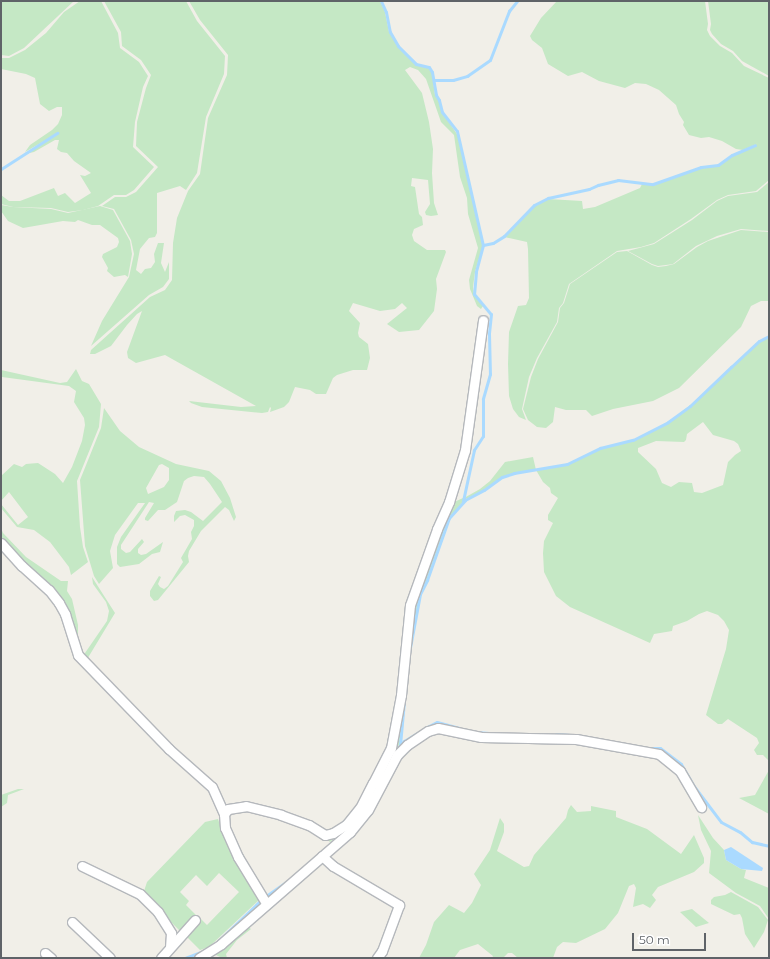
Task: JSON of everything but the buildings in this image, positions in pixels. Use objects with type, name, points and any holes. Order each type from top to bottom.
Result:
[{"type":"street","points":[[224,814],[228,809],[246,806],[281,815],[309,825],[325,836],[346,825],[360,808],[391,748],[400,695],[410,605],[449,502],[465,450],[483,320]]},
{"type":"street","points":[[1,543],[22,566],[49,590],[59,603],[65,614],[78,655],[169,749],[212,787],[224,814],[225,828],[238,856],[266,903]]},
{"type":"street","points":[[199,958],[221,944],[360,822],[382,787],[397,755],[407,745],[428,731],[438,728],[481,736],[576,739],[659,754],[680,771],[700,808]]},
{"type":"street","points":[[322,856],[333,866],[399,905],[382,951],[377,958]]},
{"type":"street","points":[[82,866],[140,894],[158,912],[171,934],[170,947]]},
{"type":"street","points":[[161,958],[195,920]]},
{"type":"street","points":[[72,922],[110,958]]},
{"type":"green space","points":[[1,1],[74,1],[24,48],[9,56],[1,55]]},
{"type":"green space","points":[[80,1],[101,1],[118,33],[120,48],[139,62],[148,76],[143,87],[135,122],[133,147],[154,167],[134,190],[126,195],[114,195],[98,206],[83,210],[68,212],[51,208],[13,207],[1,204],[1,195],[9,201],[20,201],[54,188],[58,196],[65,193],[75,203],[91,193],[80,175],[85,176],[91,173],[74,161],[67,153],[61,152],[57,149],[59,140],[55,140],[34,152],[25,154],[58,133],[25,152],[30,145],[58,124],[62,115],[62,107],[57,107],[49,111],[40,104],[35,78],[26,74],[1,69],[1,58],[9,58],[25,50],[46,33],[64,12]]},
{"type":"green space","points":[[104,1],[186,1],[197,21],[225,56],[224,74],[206,117],[197,173],[186,190],[180,186],[157,193],[157,233],[155,237],[149,238],[140,249],[136,270],[141,274],[145,269],[151,268],[155,262],[154,254],[158,243],[164,243],[161,263],[165,272],[169,262],[169,279],[163,287],[149,295],[91,346],[102,321],[129,277],[134,254],[131,240],[114,209],[102,206],[115,197],[126,197],[136,192],[158,167],[136,146],[137,122],[151,75],[141,60],[122,46],[121,32]]},
{"type":"green space","points":[[189,1],[380,1],[385,12],[389,32],[398,46],[416,64],[429,68],[432,72],[435,95],[439,100],[442,112],[459,137],[483,245],[475,272],[473,287],[474,294],[483,306],[481,309],[477,306],[470,289],[469,280],[478,248],[468,214],[467,198],[460,177],[454,135],[441,122],[426,79],[418,70],[410,67],[405,70],[422,93],[429,122],[433,149],[432,173],[434,203],[438,215],[426,215],[425,212],[430,204],[428,180],[412,178],[411,186],[415,187],[419,214],[422,217],[423,225],[414,229],[412,235],[414,241],[427,250],[445,250],[446,252],[436,279],[437,289],[434,311],[419,330],[399,332],[387,324],[407,308],[402,303],[395,309],[380,311],[353,303],[349,311],[360,323],[358,333],[359,337],[368,344],[370,358],[367,370],[353,370],[337,375],[333,378],[326,394],[316,394],[310,390],[295,387],[289,402],[284,407],[270,412],[270,407],[268,412],[262,413],[202,407],[191,403],[189,401],[241,407],[256,406],[165,355],[136,363],[128,358],[127,352],[142,311],[137,314],[127,325],[111,346],[95,354],[90,354],[91,350],[150,297],[165,290],[172,280],[173,243],[177,218],[188,191],[200,174],[208,118],[227,75],[228,55],[200,20]]},
{"type":"green space","points":[[557,1],[705,1],[708,24],[707,30],[710,36],[720,46],[732,53],[744,66],[769,78],[769,180],[756,191],[728,195],[717,200],[654,243],[617,251],[569,284],[563,303],[559,308],[557,322],[537,358],[529,377],[522,409],[526,420],[519,417],[513,409],[509,396],[508,364],[509,332],[518,306],[526,305],[529,298],[528,249],[527,242],[504,237],[534,206],[548,199],[582,201],[583,209],[595,207],[640,188],[642,184],[653,184],[701,167],[718,166],[732,156],[758,143],[743,150],[736,149],[722,141],[709,137],[701,138],[689,135],[683,125],[684,122],[676,105],[659,90],[646,84],[635,83],[625,88],[599,81],[582,72],[568,76],[548,64],[542,48],[532,40],[530,36],[541,18]]},
{"type":"green space","points":[[708,1],[769,1],[769,76],[742,61],[733,51],[721,44],[712,34],[710,30],[711,24]]},
{"type":"green space","points":[[769,182],[769,231],[741,229],[717,236],[696,246],[673,264],[666,265],[658,266],[652,264],[628,251],[654,244],[692,220],[717,201],[728,196],[757,192]]},
{"type":"green space","points":[[1,205],[51,209],[68,213],[100,206],[113,210],[130,241],[132,254],[128,277],[125,275],[114,277],[107,271],[108,268],[102,257],[103,254],[117,247],[119,242],[118,238],[100,225],[92,225],[78,220],[75,222],[63,221],[23,228],[8,221],[1,211]]},
{"type":"green space","points":[[741,230],[769,232],[769,301],[761,301],[751,306],[741,327],[679,388],[653,401],[613,409],[592,416],[586,410],[566,410],[555,407],[553,422],[546,428],[537,427],[528,420],[523,409],[531,377],[538,359],[558,322],[560,308],[564,303],[570,284],[617,252],[627,251],[652,265],[658,267],[666,266],[674,264],[708,241]]},
{"type":"green space","points":[[769,336],[769,761],[763,755],[757,755],[754,750],[759,743],[757,738],[728,719],[722,724],[718,724],[706,715],[726,649],[729,630],[724,621],[718,615],[707,611],[699,614],[687,621],[673,626],[672,631],[654,634],[650,643],[570,607],[556,596],[544,572],[543,553],[544,541],[553,523],[548,520],[548,515],[558,498],[551,493],[550,488],[543,482],[536,470],[567,464],[600,448],[633,441],[668,422],[701,397],[731,367]],"holes":[[[703,422],[713,435],[734,441],[738,444],[741,451],[728,462],[723,485],[702,493],[694,492],[692,483],[679,482],[671,487],[662,483],[656,469],[638,452],[638,448],[656,441],[684,442],[687,434]]]},
{"type":"green space","points":[[76,369],[82,381],[89,384],[101,404],[99,427],[77,481],[80,527],[83,547],[88,562],[71,575],[69,567],[50,542],[34,530],[17,527],[1,508],[1,504],[18,525],[28,517],[9,492],[1,501],[1,476],[14,464],[22,467],[26,464],[38,463],[55,474],[63,483],[72,467],[82,441],[85,425],[84,418],[74,402],[76,391],[69,386],[2,377],[1,370],[60,383],[67,382]]},
{"type":"green space","points":[[104,408],[120,431],[139,447],[176,464],[209,471],[221,481],[230,498],[236,517],[234,521],[229,510],[225,507],[201,531],[189,551],[189,562],[158,600],[154,601],[150,596],[150,591],[159,576],[161,577],[158,584],[160,587],[164,589],[168,586],[183,562],[181,558],[192,539],[191,532],[194,526],[194,520],[185,515],[180,516],[174,522],[176,511],[185,510],[191,512],[203,521],[222,502],[204,477],[194,476],[184,481],[177,502],[165,510],[158,510],[148,521],[145,520],[145,518],[154,503],[149,502],[121,545],[121,549],[126,553],[130,552],[142,539],[144,542],[138,549],[138,553],[141,555],[146,554],[163,542],[160,552],[152,554],[139,564],[120,567],[117,564],[117,547],[121,537],[145,503],[138,503],[115,535],[110,551],[113,568],[99,584],[94,576],[85,546],[80,480],[101,428]],"holes":[[[162,464],[169,468],[169,480],[164,487],[148,494],[146,488],[159,465]]]},
{"type":"green space","points":[[533,457],[536,470],[514,473],[502,477],[484,490],[464,500],[464,498],[480,489],[490,481],[505,462]]},
{"type":"green space","points":[[463,498],[463,502],[449,518],[427,580],[420,594],[408,661],[400,744],[394,750],[348,827],[330,842],[320,833],[346,825],[391,748],[410,605],[452,503]]},
{"type":"green space","points":[[1,528],[3,533],[26,557],[61,581],[68,581],[67,591],[72,599],[78,625],[78,633],[75,638],[67,614],[1,539]]},
{"type":"green space","points":[[92,577],[115,613],[86,661],[80,654],[85,653],[107,621],[109,611],[106,602],[93,584]]},
{"type":"green space","points":[[769,770],[769,814],[739,798],[755,795]]},
{"type":"green space","points":[[18,789],[24,789],[8,795],[7,803],[1,807],[1,795]]},
{"type":"green space","points":[[571,805],[577,812],[591,811],[591,806],[616,811],[616,817],[647,829],[681,854],[694,835],[704,858],[704,863],[694,872],[658,887],[652,895],[656,900],[650,908],[643,904],[633,907],[636,888],[634,884],[629,886],[618,913],[605,929],[576,943],[563,942],[557,947],[553,958],[518,958],[512,953],[508,953],[503,958],[492,958],[493,956],[478,944],[460,950],[454,958],[419,958],[426,945],[434,922],[449,905],[464,913],[472,903],[481,885],[474,874],[490,850],[500,818],[504,824],[504,832],[497,851],[524,867],[529,866],[534,855],[566,818]]},
{"type":"green space","points":[[698,815],[713,838],[724,850],[726,860],[741,869],[746,870],[744,878],[769,888],[769,919],[760,906],[736,893],[709,873],[711,851],[701,830]]},
{"type":"green space","points":[[218,819],[226,843],[260,899],[209,947],[200,950],[185,935],[201,919],[207,925],[239,892],[219,873],[207,886],[196,875],[180,892],[189,901],[186,905],[196,915],[180,931],[143,894],[147,882],[205,822]]},
{"type":"green space","points":[[731,892],[758,907],[768,920],[764,932],[754,948],[745,934],[740,914],[734,915],[711,904],[711,900],[714,897]]},
{"type":"green space","points":[[692,909],[709,923],[696,927],[680,912]]},
{"type":"green space","points":[[248,927],[251,929],[237,940],[226,954],[227,958],[222,958],[216,955],[203,958]]},
{"type":"water","points":[[731,847],[763,868],[762,871],[741,869],[726,860],[724,850]]},
{"type":"waterway","points":[[381,1],[386,12],[390,32],[398,46],[416,64],[429,67],[432,72],[436,95],[442,112],[457,131],[483,245],[476,272],[474,294],[491,314],[489,334],[490,374],[483,399],[483,436],[474,450],[463,501]]},
{"type":"waterway","points":[[434,80],[453,80],[467,76],[490,60],[509,11],[517,1]]},
{"type":"waterway","points":[[1,169],[57,133]]},
{"type":"waterway","points":[[483,245],[493,243],[504,236],[534,205],[548,198],[589,189],[618,180],[653,184],[701,167],[718,165],[732,155],[755,145]]},
{"type":"waterway","points":[[409,653],[420,594],[427,580],[449,518],[465,500],[484,490],[502,477],[514,473],[567,464],[600,448],[633,440],[668,422],[690,406],[759,341],[769,336]]},
{"type":"waterway","points":[[400,745],[404,701]]},
{"type":"waterway","points":[[425,728],[437,722],[459,728]]},
{"type":"waterway","points":[[394,752],[404,741],[419,732]]},
{"type":"waterway","points":[[476,732],[489,733]]},
{"type":"waterway","points":[[556,734],[570,735]]},
{"type":"waterway","points":[[649,748],[660,748],[681,764],[693,785],[721,822],[740,832],[752,842],[769,846]]},
{"type":"waterway","points":[[318,855],[340,835]]},
{"type":"waterway","points":[[266,896],[286,882]]},
{"type":"waterway","points":[[216,943],[261,900]]},
{"type":"waterway","points":[[185,958],[201,952]]}]
